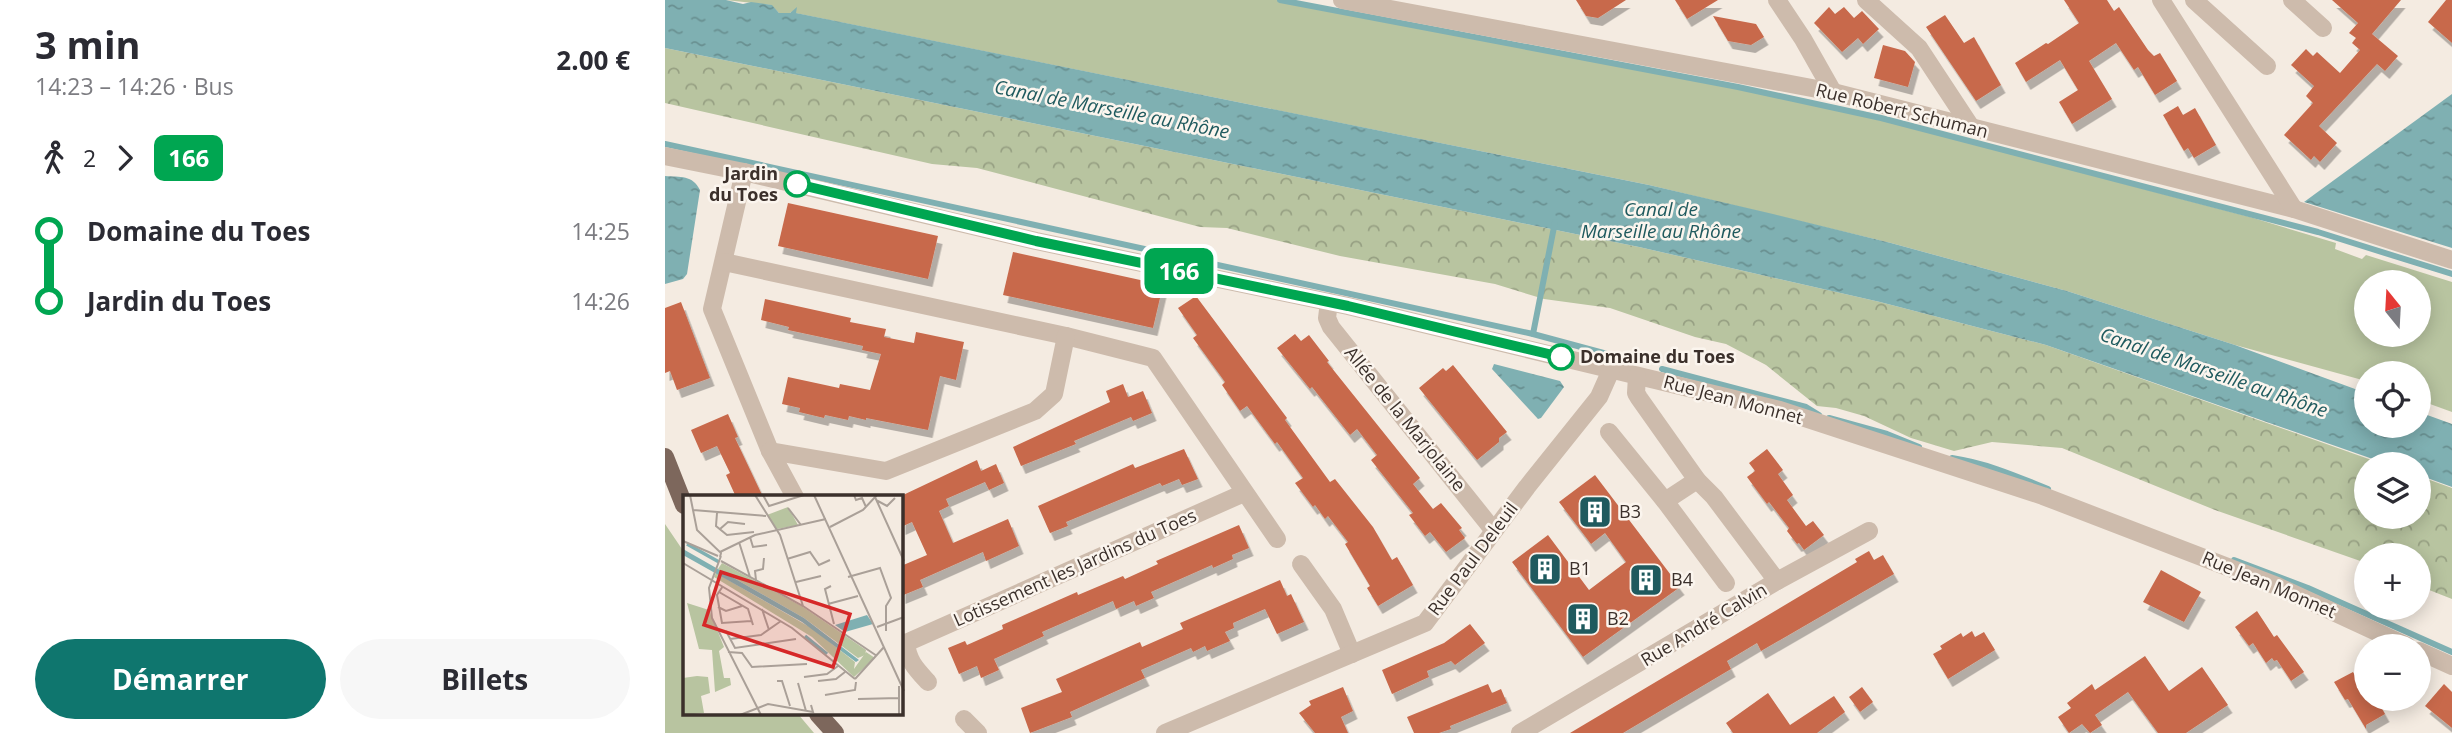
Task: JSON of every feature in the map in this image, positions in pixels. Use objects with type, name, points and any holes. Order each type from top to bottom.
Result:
[{"type":"main road","points":[[665,457],[683,502]]},
{"type":"main road","points":[[820,716],[835,733]]},
{"type":"street","name":"Rue Robert Schuman","points":[[1342,0],[1833,92],[2294,209],[2452,260]]},
{"type":"street","points":[[1777,0],[1803,38],[1833,92]]},
{"type":"street","points":[[1866,0],[1919,48],[1971,127]]},
{"type":"street","points":[[2161,0],[2294,209]]},
{"type":"street","points":[[2194,0],[2267,66]]},
{"type":"street","points":[[2292,0],[2323,28]]},
{"type":"street","name":"Rue Jean Monnet","points":[[665,156],[1036,241],[1329,302],[1780,410],[2043,496],[2277,586],[2381,634]]},
{"type":"street","points":[[744,172],[712,309],[770,451],[794,495]]},
{"type":"street","points":[[724,262],[1066,336],[1153,358],[1277,539]]},
{"type":"street","name":"Allée de la Marjolaine","points":[[1329,302],[1327,318],[1331,327],[1494,531]]},
{"type":"street","points":[[770,451],[886,471],[1035,411],[1053,394],[1066,336]]},
{"type":"street","name":"Rue Paul Deleuil","points":[[1165,733],[1425,623],[1599,397],[1611,370]]},
{"type":"street","name":"Rue André Calvin","points":[[1520,733],[1777,581],[1714,497],[1697,480],[1639,398],[1636,393],[1637,376]]},
{"type":"street","points":[[1609,432],[1665,500],[1726,583]]},
{"type":"street","points":[[1665,500],[1697,480]]},
{"type":"street","name":"Lotissement les Jardins du Toes","points":[[928,682],[913,666],[904,643],[1244,493]]},
{"type":"street","points":[[1777,581],[1869,531]]},
{"type":"street","points":[[1301,564],[1333,609],[1352,654]]},
{"type":"street","points":[[2431,656],[2452,666]]},
{"type":"street","points":[[964,719],[978,733]]},
{"type":"green space","points":[[726,0],[1278,0],[1826,105],[2250,217],[2336,243],[2335,249],[2362,259],[2366,255],[2414,270],[2354,270],[2354,347],[2431,347],[2431,275],[2452,282],[2452,412],[2431,404],[2431,361],[2354,361],[2354,378],[2235,345],[2067,291],[1891,243],[1649,185],[795,13],[796,9],[790,13],[779,13],[771,5]]},
{"type":"green space","points":[[665,48],[1639,247],[1880,302],[2046,345],[2354,454],[2354,529],[2431,529],[2431,480],[2452,488],[2452,599],[2431,591],[2431,543],[2354,543],[2354,559],[2215,510],[2062,448],[1992,442],[1954,451],[1911,438],[1864,416],[1817,406],[1766,365],[1726,344],[1695,337],[1610,308],[1544,299],[1495,284],[1340,256],[1227,228],[1200,227],[977,168],[932,164],[665,103]]},
{"type":"green space","points":[[665,524],[683,551],[683,716],[800,716],[814,733],[665,733]]},
{"type":"water","name":"Canal de Marseille au Rhône","points":[[665,0],[726,0],[743,4],[751,2],[772,5],[779,13],[790,13],[797,7],[796,13],[1649,185],[1773,214],[2067,291],[2235,345],[2354,389],[2354,438],[2431,438],[2431,416],[2452,424],[2452,487],[2431,479],[2431,452],[2354,452],[2046,345],[1880,302],[1639,247],[665,48]]},
{"type":"water","points":[[2452,94],[2452,248],[2304,202]]},
{"type":"water","points":[[665,176],[690,179],[700,190],[687,274],[683,279],[665,284]]},
{"type":"water","points":[[1494,364],[1560,381],[1564,387],[1538,419],[1492,369]]},
{"type":"building","points":[[1576,0],[1626,0],[1598,18],[1586,16]]},
{"type":"building","points":[[1675,0],[1718,0],[1687,19]]},
{"type":"building","points":[[2064,0],[2107,0],[2114,11],[2119,7],[2148,50],[2154,56],[2160,53],[2177,81],[2155,95],[2138,67],[2134,70],[2116,43],[2089,61],[2112,99],[2072,124],[2059,102],[2078,90],[2060,60],[2026,82],[2015,63],[2079,23]]},
{"type":"building","points":[[2332,0],[2401,0],[2372,34],[2398,56],[2385,71],[2377,64],[2319,126],[2337,143],[2320,162],[2314,156],[2311,160],[2284,135],[2313,103],[2306,96],[2314,86],[2291,65],[2306,49],[2313,56],[2317,52],[2340,73],[2360,50],[2352,43],[2356,38],[2349,33],[2358,23]]},
{"type":"building","points":[[2446,0],[2452,0],[2452,43],[2428,22]]},
{"type":"building","points":[[1829,7],[1835,14],[1844,7],[1854,18],[1862,11],[1879,29],[1863,44],[1858,38],[1842,52],[1814,23]]},
{"type":"building","points":[[1945,15],[1964,43],[1974,37],[2001,85],[1976,101],[1926,27]]},
{"type":"building","points":[[1713,16],[1756,24],[1764,37],[1751,45],[1728,41]]},
{"type":"building","points":[[1883,45],[1905,51],[1915,62],[1908,87],[1874,78]]},
{"type":"building","points":[[2178,106],[2183,115],[2195,108],[2216,145],[2194,158],[2188,148],[2184,151],[2163,115]]},
{"type":"building","points":[[788,203],[938,236],[928,279],[778,246]]},
{"type":"building","points":[[1013,252],[1163,285],[1153,328],[1003,295]]},
{"type":"building","points":[[1196,296],[1287,418],[1285,420],[1330,482],[1335,479],[1373,527],[1392,560],[1397,557],[1413,585],[1378,606],[1367,588],[1370,586],[1345,544],[1348,542],[1328,516],[1325,519],[1315,505],[1313,507],[1295,483],[1303,478],[1277,442],[1275,444],[1247,406],[1240,411],[1222,385],[1225,382],[1193,338],[1197,335],[1178,308]]},
{"type":"building","points":[[765,299],[851,318],[850,322],[886,329],[884,337],[914,343],[916,332],[964,342],[956,380],[940,376],[928,430],[849,416],[848,420],[825,415],[824,418],[799,412],[800,408],[782,404],[788,377],[839,388],[840,384],[870,390],[881,354],[862,350],[863,346],[788,330],[789,327],[761,320]]},
{"type":"building","points":[[681,302],[710,378],[677,390],[670,371],[665,373],[665,308]]},
{"type":"building","points":[[1295,334],[1301,341],[1309,335],[1329,361],[1327,362],[1420,478],[1413,484],[1433,509],[1441,503],[1462,528],[1459,530],[1465,538],[1446,552],[1430,532],[1425,536],[1409,515],[1413,513],[1371,460],[1377,455],[1357,429],[1350,435],[1277,348]]},
{"type":"building","points":[[1453,365],[1507,432],[1477,460],[1419,388],[1443,368],[1446,371]]},
{"type":"building","points":[[1123,384],[1128,397],[1143,391],[1152,413],[1133,421],[1131,417],[1074,441],[1076,444],[1021,466],[1013,447],[1110,402],[1106,391]]},
{"type":"building","points":[[728,414],[738,437],[735,438],[762,495],[735,495],[726,475],[730,473],[717,446],[701,453],[691,430]]},
{"type":"building","points":[[1184,449],[1198,479],[1182,485],[1179,479],[1162,486],[1160,483],[1066,522],[1068,526],[1050,533],[1038,506],[1133,464],[1135,468]]},
{"type":"building","points":[[1767,449],[1783,470],[1778,474],[1793,495],[1787,500],[1806,526],[1813,521],[1824,535],[1804,550],[1747,477],[1755,471],[1749,463]]},
{"type":"building","points":[[977,460],[981,471],[996,464],[1004,483],[989,490],[985,482],[946,499],[949,506],[939,511],[953,543],[1008,519],[1019,546],[986,561],[983,552],[920,580],[923,587],[903,595],[903,565],[927,555],[912,522],[903,526],[903,495]]},
{"type":"building","points":[[1595,475],[1680,587],[1583,657],[1512,562],[1548,535],[1589,590],[1626,562],[1605,533],[1591,544],[1559,502]]},
{"type":"building","points":[[1239,525],[1249,548],[1232,555],[1233,559],[1213,568],[1212,565],[1151,592],[1154,598],[1136,606],[1134,601],[1116,609],[1113,601],[1042,632],[1044,636],[994,659],[999,670],[981,678],[977,666],[959,674],[948,648],[965,641],[967,645],[1003,629],[1002,625],[1077,592],[1078,595],[1123,576],[1125,579],[1158,564],[1156,561]]},
{"type":"building","points":[[1869,551],[1874,560],[1883,555],[1894,574],[1761,651],[1757,643],[1727,661],[1731,669],[1623,733],[1570,733],[1857,562],[1855,559]]},
{"type":"building","points":[[2161,570],[2201,592],[2184,622],[2143,602]]},
{"type":"building","points":[[1280,580],[1287,596],[1291,594],[1304,622],[1277,634],[1265,609],[1233,623],[1234,628],[1225,632],[1230,641],[1207,651],[1205,646],[1193,652],[1191,648],[1141,670],[1145,678],[1070,712],[1072,717],[1030,733],[1021,708],[1062,692],[1056,679],[1140,642],[1142,647],[1183,629],[1180,623]]},
{"type":"building","points":[[2257,611],[2274,637],[2277,635],[2304,672],[2291,681],[2277,660],[2272,658],[2266,663],[2253,643],[2249,646],[2235,627]]},
{"type":"building","points":[[1470,624],[1485,643],[1455,665],[1451,661],[1427,671],[1429,677],[1392,694],[1382,670],[1444,643]]},
{"type":"building","points":[[1972,631],[1975,637],[1984,632],[1995,650],[1948,679],[1933,654],[1942,649],[1940,646],[1961,633],[1963,637]]},
{"type":"building","points":[[2145,656],[2169,691],[2202,667],[2228,705],[2186,733],[2158,733],[2128,692],[2095,715],[2102,725],[2090,733],[2082,724],[2069,733],[2058,717],[2071,708],[2067,703],[2092,684],[2095,690]]},
{"type":"building","points":[[2353,672],[2354,709],[2348,699],[2345,700],[2334,682]]},
{"type":"building","points":[[1488,684],[1492,693],[1501,689],[1507,703],[1439,733],[1414,733],[1407,717]]},
{"type":"building","points":[[2444,684],[2452,692],[2452,728],[2431,711],[2431,699]]},
{"type":"building","points":[[1343,687],[1353,711],[1341,717],[1348,733],[1315,733],[1299,713],[1311,705],[1309,701]]},
{"type":"building","points":[[1862,687],[1873,702],[1860,712],[1849,697]]},
{"type":"building","points":[[1768,693],[1790,725],[1834,696],[1845,712],[1817,733],[1733,733],[1726,723]]},
{"type":"building","points":[[2355,711],[2383,711],[2385,714],[2366,725],[2366,729]]},
{"type":"waterway","points":[[1280,0],[1738,87],[1881,118],[2318,232],[2452,274]]},
{"type":"waterway","points":[[665,144],[1533,334],[1622,358]]},
{"type":"waterway","points":[[1533,334],[1555,222]]},
{"type":"waterway","points":[[1662,369],[1806,407],[1819,415]]},
{"type":"waterway","points":[[1829,418],[1887,434],[1919,447]]},
{"type":"waterway","points":[[1952,458],[1989,467],[2048,489]]},
{"type":"waterway","points":[[2234,560],[2308,588],[2452,652]]},
{"type":"bus line","name":"166","points":[[797,184],[1036,241],[1348,306],[1561,357]]},
{"type":"place","name":"Jardin du Toes","points":[[797,184]]},
{"type":"place","name":"Domaine du Toes","points":[[1561,357]]},
{"type":"place","name":"B3","points":[[1595,512]]},
{"type":"place","name":"B1","points":[[1545,569]]},
{"type":"place","name":"B4","points":[[1646,580]]},
{"type":"place","name":"B2","points":[[1583,619]]}]
